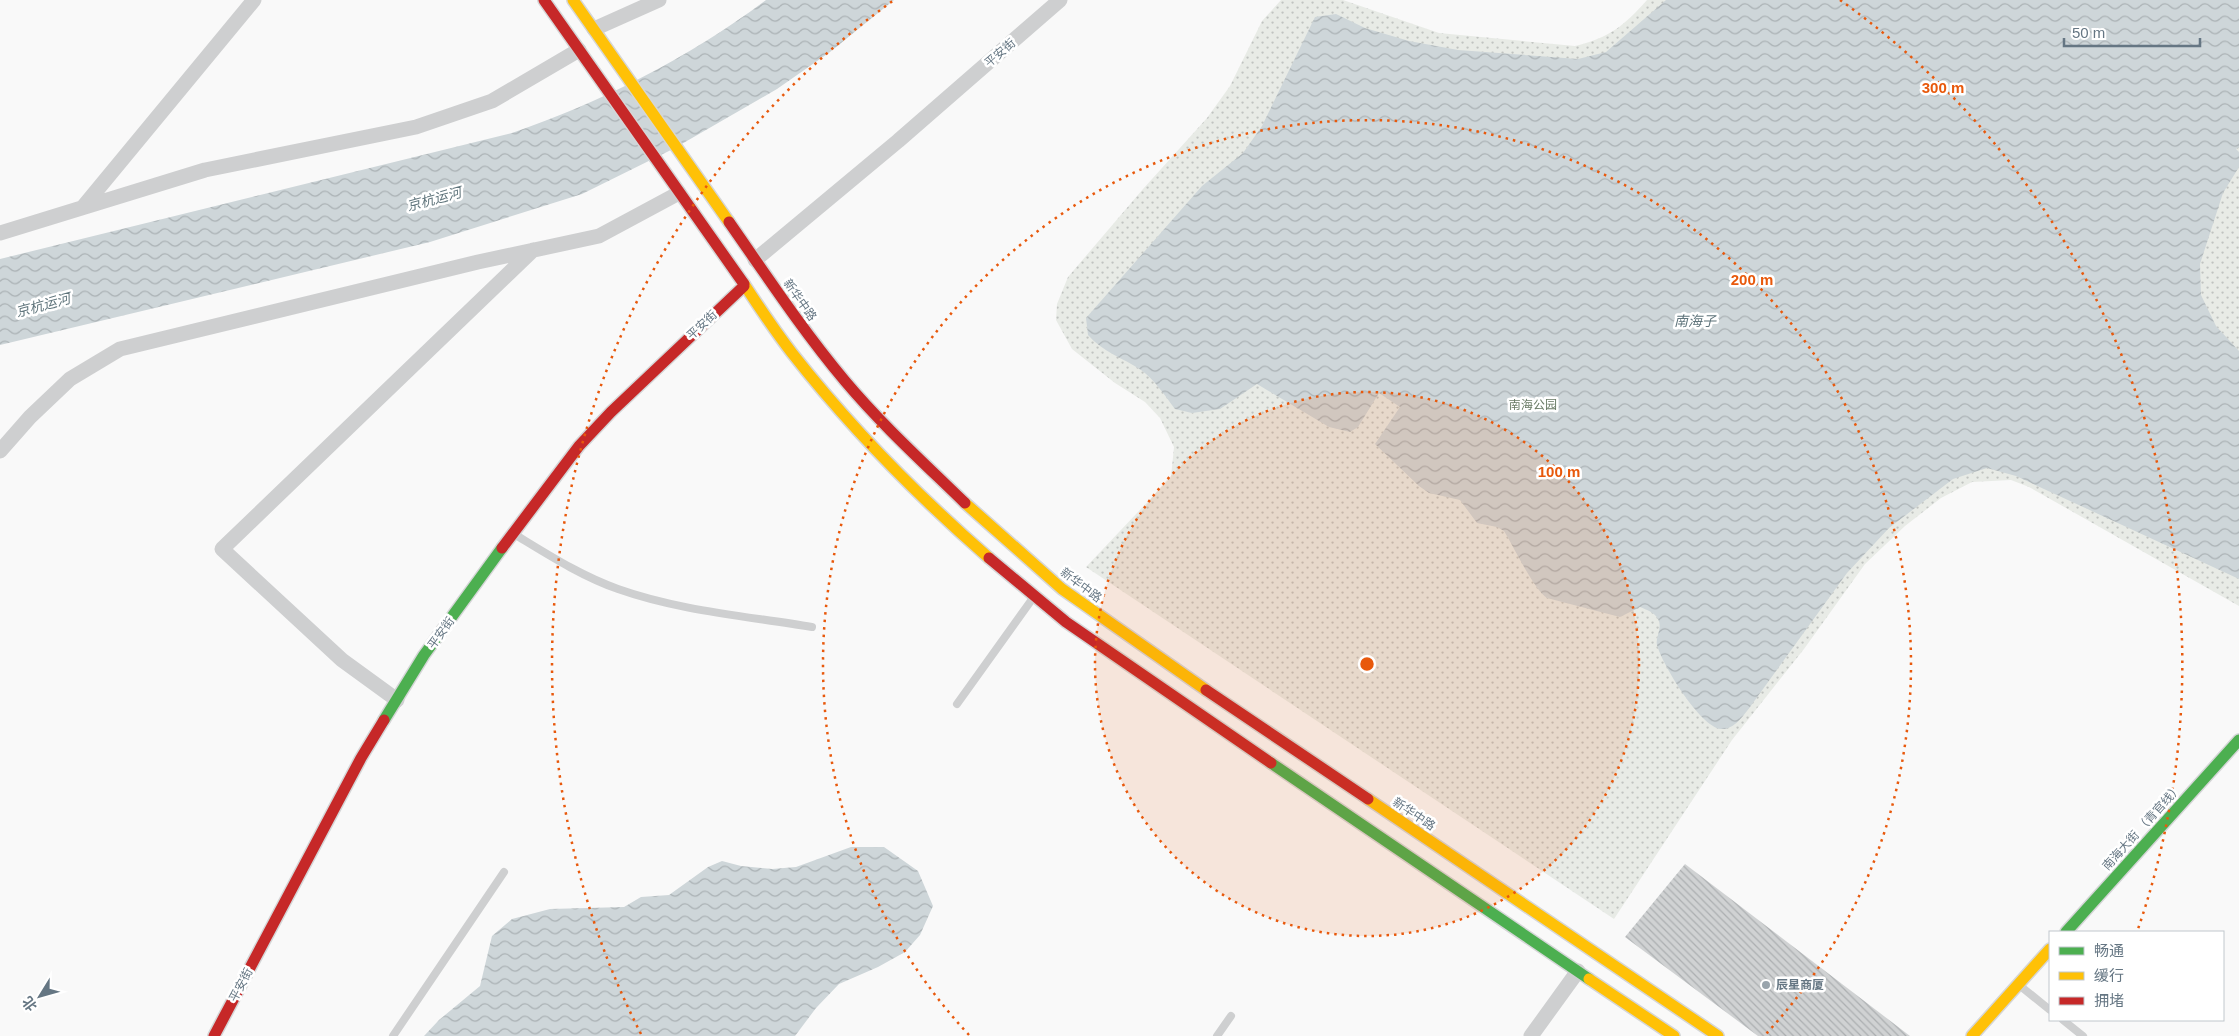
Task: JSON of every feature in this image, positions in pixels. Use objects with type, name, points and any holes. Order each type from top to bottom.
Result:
[{"type":"main road","points":[[544,0],[791,352],[829,399],[879,454],[945,518],[1034,597],[1126,665],[1674,1036]]},
{"type":"main road","name":"新华中路","points":[[573,0],[684,161],[809,336],[896,436],[960,500],[1062,589],[1148,650],[1718,1036]]},
{"type":"main road","name":"平安街","points":[[214,1036],[361,758],[424,656],[554,478],[611,412],[744,286]]},
{"type":"main road","name":"南海大街 （青官线）","points":[[2067,931],[2239,740]]},
{"type":"main road","points":[[1972,1036],[2049,950]]},
{"type":"street","points":[[83,207],[254,0]]},
{"type":"street","points":[[594,29],[659,0]]},
{"type":"street","name":"平安街","points":[[755,260],[898,141],[1060,0]]},
{"type":"street","points":[[0,233],[205,170],[416,127],[492,101],[579,50]]},
{"type":"street","points":[[0,450],[30,417],[70,379],[120,349],[533,250],[599,236],[680,193]]},
{"type":"street","points":[[396,700],[342,660],[222,549],[533,250]]},
{"type":"street","points":[[1531,1036],[1578,971]]},
{"type":"lane","points":[[513,534],[575,570],[618,589],[673,604],[812,627]]},
{"type":"lane","points":[[957,704],[1034,597]]},
{"type":"lane","points":[[393,1036],[504,872]]},
{"type":"lane","points":[[2019,984],[2049,1009]]},
{"type":"lane","points":[[1217,1036],[1231,1016]]},
{"type":"lane","points":[[2064,1021],[2083,1036]]},
{"type":"green space","name":"南海子","points":[[1281,0],[1343,0],[1439,33],[1575,46],[1607,35],[1615,30],[1647,0],[2239,0],[2239,606],[2029,487],[2011,480],[1972,482],[1941,498],[1905,526],[1865,564],[1804,649],[1732,740],[1614,919],[1086,567],[1171,477],[1174,447],[1160,418],[1145,402],[1115,383],[1072,349],[1056,320],[1057,304],[1068,277],[1207,118],[1230,86],[1262,21]]},
{"type":"water","name":"京杭运河","points":[[766,0],[894,0],[830,52],[777,89],[673,149],[582,194],[430,242],[0,345],[0,259],[512,133],[579,107],[644,76],[707,40]]},
{"type":"water","name":"南海子","points":[[1666,0],[2239,0],[2239,147],[2236,149],[2239,152],[2239,167],[2223,193],[2200,264],[2201,295],[2216,326],[2239,351],[2239,579],[2016,476],[1987,468],[1953,479],[1889,528],[1847,573],[1741,718],[1734,725],[1721,729],[1712,726],[1693,707],[1666,666],[1657,645],[1660,626],[1658,619],[1654,615],[1640,607],[1620,617],[1547,598],[1530,578],[1504,531],[1497,527],[1477,523],[1460,500],[1429,493],[1419,486],[1375,444],[1400,407],[1379,393],[1358,427],[1350,432],[1329,427],[1257,384],[1220,409],[1192,413],[1175,409],[1151,378],[1107,350],[1088,335],[1086,318],[1202,186],[1243,153],[1262,126],[1315,17],[1336,14],[1365,28],[1409,41],[1458,50],[1578,59],[1606,52]]},
{"type":"water","points":[[851,847],[884,847],[918,871],[933,906],[920,935],[905,952],[878,967],[839,984],[816,1008],[795,1036],[424,1036],[439,1020],[480,986],[492,936],[512,919],[550,909],[624,907],[641,897],[669,895],[708,867],[722,861],[741,866],[772,869],[796,867]]},
{"type":"building","name":"辰星商厦","points":[[1685,864],[1910,1036],[1758,1036],[1625,937]]},
{"type":"traffic: fast","points":[[384,720],[424,655],[502,548]]},
{"type":"traffic: fast","points":[[2067,931],[2239,740]]},
{"type":"traffic: fast","points":[[1271,763],[1589,979]]},
{"type":"traffic: slow","points":[[573,0],[729,222]]},
{"type":"traffic: slow","points":[[744,284],[786,345],[837,408],[936,510],[989,558]]},
{"type":"traffic: slow","points":[[965,503],[1062,589],[1206,690]]},
{"type":"traffic: slow","points":[[1368,799],[1718,1036]]},
{"type":"traffic: slow","points":[[1972,1036],[2049,950]]},
{"type":"traffic: slow","points":[[1589,979],[1674,1036]]},
{"type":"traffic: jam","points":[[544,0],[744,284]]},
{"type":"traffic: jam","points":[[729,222],[829,362],[888,428],[965,503]]},
{"type":"traffic: jam","points":[[502,548],[579,446],[611,412],[744,286]]},
{"type":"traffic: jam","points":[[989,558],[1066,622],[1271,763]]},
{"type":"traffic: jam","points":[[1206,690],[1368,799]]},
{"type":"traffic: jam","points":[[214,1036],[361,758],[384,720]]},
{"type":"place","name":"辰星商厦","points":[[1766,985]]},
{"type":"park label","name":"南海公园","points":[[1533,405]]}]
